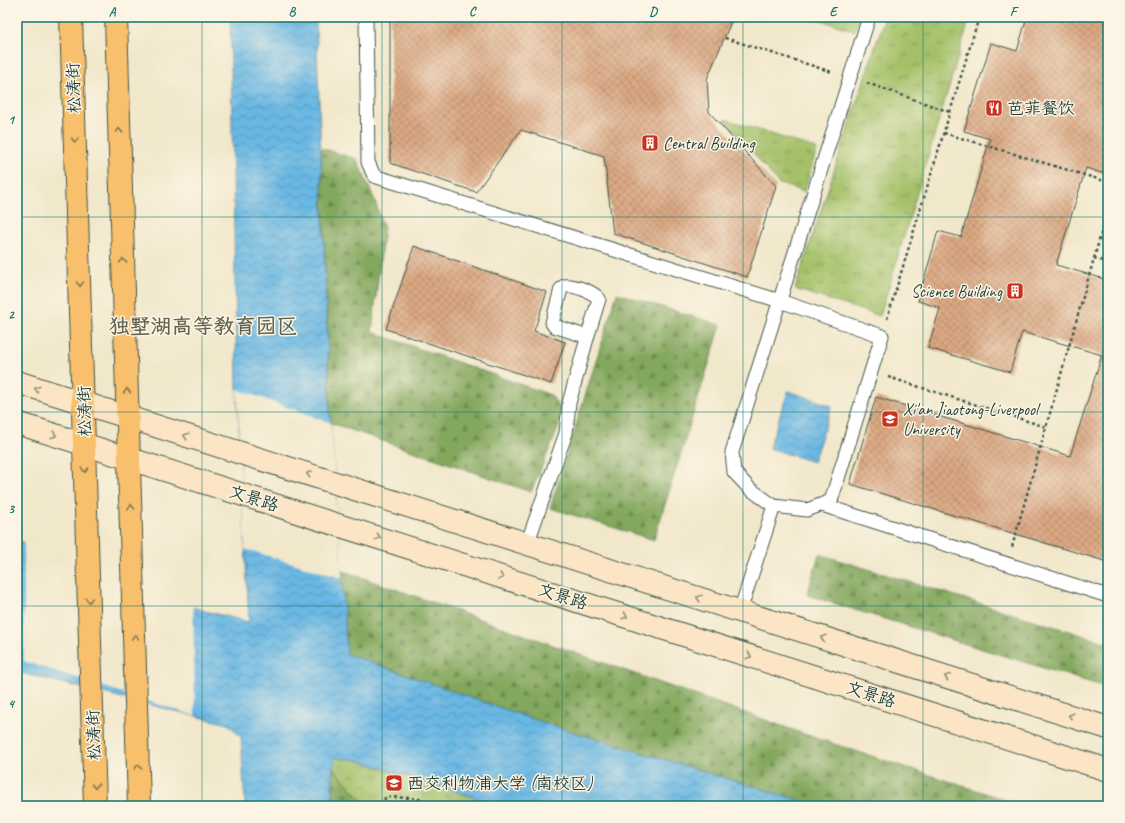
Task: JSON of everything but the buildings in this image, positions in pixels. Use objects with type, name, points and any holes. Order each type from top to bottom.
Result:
[{"type":"main road","name":"松涛街","points":[[71,17],[84,403],[95,806]]},
{"type":"main road","points":[[116,17],[139,806]]},
{"type":"main road","points":[[17,382],[1108,728]]},
{"type":"main road","name":"文景路","points":[[17,423],[1108,770]]},
{"type":"lane","points":[[366,17],[368,162],[374,176],[780,301],[882,336],[831,501],[807,510],[774,506],[750,490],[734,472],[732,452],[780,301],[850,78],[870,17]]},
{"type":"lane","points":[[527,544],[566,433],[569,403],[588,335]]},
{"type":"lane","points":[[822,505],[1108,596]]},
{"type":"lane","points":[[740,611],[774,506]]},
{"type":"path","points":[[882,336],[979,17]]},
{"type":"path","points":[[725,38],[950,112]]},
{"type":"path","points":[[944,133],[1108,182]]},
{"type":"path","points":[[1007,564],[1108,209]]},
{"type":"path","points":[[1094,258],[1108,263]]},
{"type":"path","points":[[872,372],[1046,427]]},
{"type":"path","points":[[384,806],[385,797],[412,798],[456,806]]},
{"type":"green space","points":[[811,17],[859,17],[855,31]]},
{"type":"green space","points":[[885,17],[970,17],[880,316],[795,289]]},
{"type":"green space","points":[[725,119],[817,149],[804,192],[778,183]]},
{"type":"green space","points":[[321,148],[357,159],[374,198],[384,228],[372,332],[551,395],[559,407],[561,422],[531,492],[331,423]]},
{"type":"green space","points":[[617,293],[721,325],[654,540],[550,508]]},
{"type":"green space","points":[[819,554],[1108,643],[1108,688],[807,595]]},
{"type":"green space","points":[[341,570],[819,739],[1025,806],[818,806],[547,724],[347,654]]},
{"type":"green space","name":"西交利物浦大学 (南校区)","points":[[335,758],[357,760],[501,806],[374,806],[364,803],[333,767]]},
{"type":"green space","points":[[333,767],[364,803],[364,806],[333,806]]},
{"type":"water","points":[[230,17],[316,17],[330,413],[347,654],[547,724],[818,806],[501,806],[357,760],[335,758],[332,775],[333,806],[245,806],[241,737],[228,724],[17,672],[17,540],[201,610],[249,622],[237,389]]},
{"type":"water","points":[[788,391],[832,406],[813,462],[769,448]]},
{"type":"pier","points":[[237,389],[331,423],[342,578],[245,549]]},
{"type":"pier","points":[[24,540],[193,605],[195,716],[24,661]]},
{"type":"place","name":"芭菲餐饮","points":[[994,108]]},
{"type":"place","name":"Central Building","points":[[650,143]]},
{"type":"place","name":"Science Building","points":[[1015,291]]},
{"type":"place","name":"Xi'an Jiaotong-Liverpool University","points":[[890,419]]},
{"type":"place","name":"西交利物浦大学 (南校区)","points":[[394,783]]},
{"type":"district","name":"独墅湖高等教育园区","points":[[203,326]]}]
